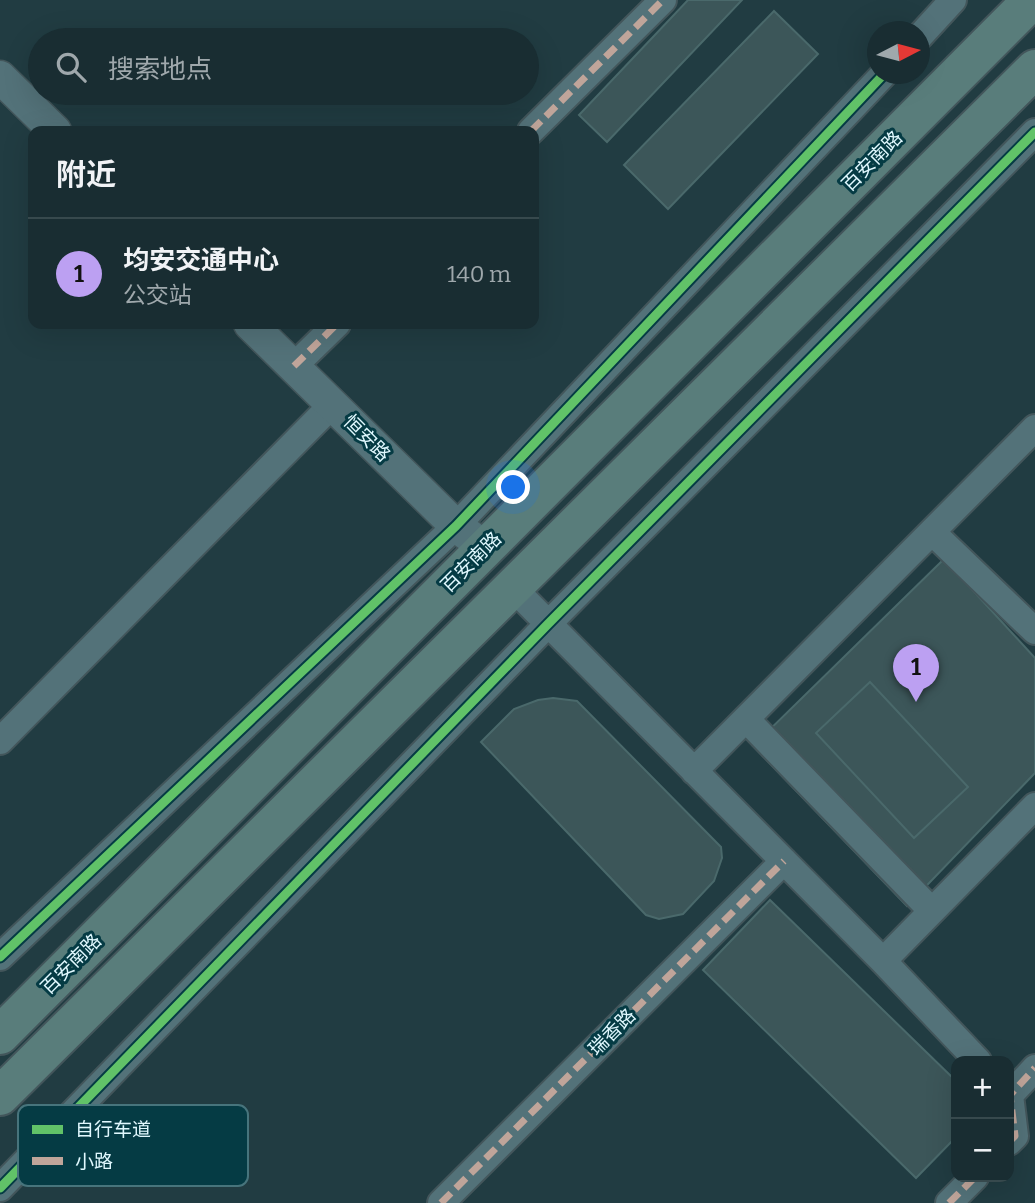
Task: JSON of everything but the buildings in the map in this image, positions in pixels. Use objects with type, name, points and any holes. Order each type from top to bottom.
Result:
[{"type":"main road","name":"百安南路","points":[[0,1035],[471,537],[1032,0]]},
{"type":"main road","points":[[0,1096],[1035,69]]},
{"type":"street","points":[[536,126],[663,0]]},
{"type":"street","points":[[930,24],[953,0]]},
{"type":"street","points":[[0,77],[28,104]]},
{"type":"street","points":[[0,957],[471,537],[875,84]]},
{"type":"street","points":[[29,105],[50,126]]},
{"type":"street","points":[[81,1105],[548,624],[1035,132]]},
{"type":"street","name":"恒安路","points":[[255,329],[471,537]]},
{"type":"street","points":[[294,366],[332,329]]},
{"type":"street","points":[[0,741],[333,404]]},
{"type":"street","points":[[694,771],[1035,428]]},
{"type":"street","points":[[932,532],[1035,631]]},
{"type":"street","points":[[512,587],[883,961],[973,1056]]},
{"type":"street","points":[[746,719],[932,911]]},
{"type":"street","points":[[883,961],[1035,806]]},
{"type":"street","name":"瑞香路","points":[[441,1203],[783,861]]},
{"type":"street","points":[[1014,1089],[1035,1068]]},
{"type":"street","points":[[1014,1099],[1035,1119]]},
{"type":"street","points":[[0,1188],[18,1169]]},
{"type":"street","points":[[949,1203],[970,1182]]},
{"type":"marked path","points":[[536,126],[663,0]]},
{"type":"marked path","points":[[294,366],[332,329]]},
{"type":"marked path","points":[[441,1203],[784,861]]},
{"type":"marked path","points":[[1013,1119],[1010,1095],[1035,1068]]},
{"type":"marked path","points":[[1014,1128],[1014,1137]]},
{"type":"marked path","points":[[949,1203],[970,1182]]},
{"type":"cycle path","points":[[0,957],[456,526],[875,84]]},
{"type":"cycle path","points":[[81,1105],[548,624],[1035,132]]},
{"type":"cycle path","points":[[0,1188],[18,1169]]},
{"type":"place","name":"均安交通中心","points":[[916,702]]}]
